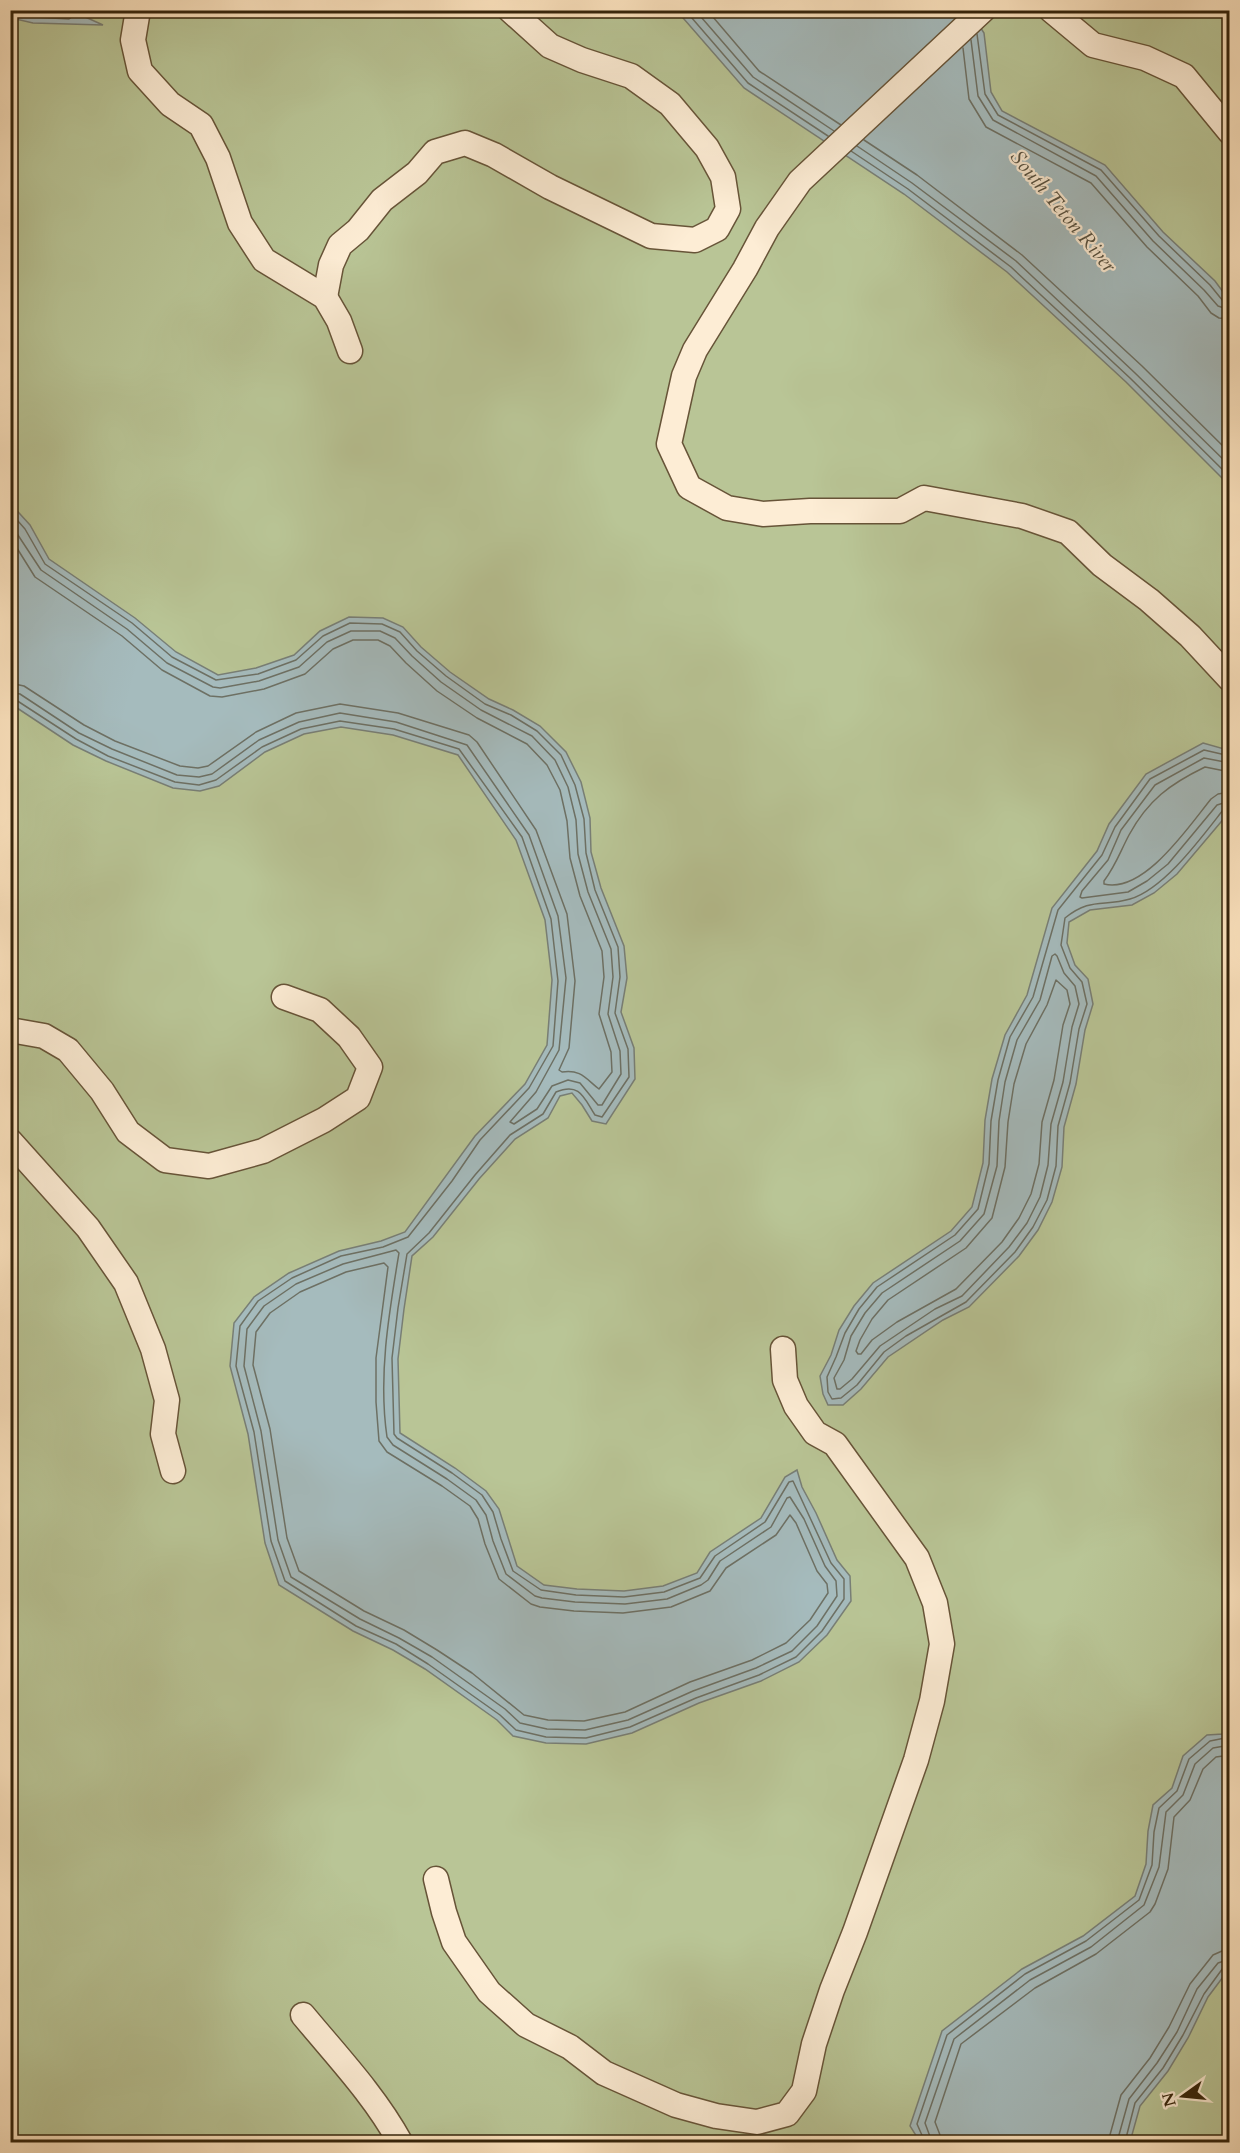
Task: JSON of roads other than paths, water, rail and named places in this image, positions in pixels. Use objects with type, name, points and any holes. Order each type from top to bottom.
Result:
[{"type":"lane","points":[[138,10],[133,40],[140,71],[170,104],[201,125],[218,158],[240,223],[264,260],[325,297],[339,321],[350,351]]},
{"type":"lane","points":[[325,297],[331,265],[340,245],[358,230],[382,200],[417,173],[435,152],[465,143],[494,155],[550,187],[651,236],[695,240],[717,229],[728,209],[723,177],[707,148],[670,104],[632,76],[582,60],[550,46],[510,10]]},
{"type":"lane","points":[[983,10],[800,181],[767,228],[745,269],[695,350],[684,375],[669,444],[690,487],[727,508],[764,514],[810,511],[900,511],[924,498],[1022,516],[1068,532],[1102,565],[1149,600],[1190,636],[1230,679]]},
{"type":"lane","points":[[1052,10],[1093,45],[1145,58],[1184,76],[1230,132]]},
{"type":"lane","points":[[10,1030],[44,1036],[68,1050],[102,1091],[128,1132],[165,1160],[209,1166],[263,1151],[324,1120],[358,1098],[370,1067],[349,1037],[320,1010],[284,997]]},
{"type":"lane","points":[[10,1142],[88,1228],[126,1283],[153,1349],[167,1400],[163,1434],[173,1471]]},
{"type":"lane","points":[[436,1879],[454,1942],[489,1992],[526,2025],[570,2047],[604,2073],[676,2105],[716,2116],[757,2122],[787,2114],[804,2091],[814,2044],[832,1990],[916,1760],[932,1701],[942,1644],[935,1603],[917,1558],[835,1444],[814,1433],[795,1406],[785,1380],[783,1349]]},
{"type":"lane","points":[[303,2015],[351,2072],[389,2122],[400,2142]]},
{"type":"water","points":[[11,10],[72,11],[103,25],[33,23],[11,18]]},
{"type":"water","name":"South Teton River","points":[[677,11],[970,11],[984,33],[991,92],[1002,111],[1105,165],[1163,232],[1215,281],[1229,300],[1229,485],[1126,382],[1007,272],[904,194],[744,88]]},
{"type":"water","points":[[10,503],[30,525],[49,559],[135,618],[176,652],[218,675],[256,668],[294,655],[320,631],[349,617],[383,618],[403,627],[421,647],[450,672],[489,699],[540,726],[566,752],[581,782],[590,818],[591,852],[601,888],[624,946],[627,978],[621,1012],[634,1048],[635,1079],[606,1124],[592,1121],[572,1093],[560,1096],[548,1118],[515,1139],[479,1179],[433,1237],[412,1256],[398,1359],[400,1433],[486,1491],[499,1509],[517,1566],[544,1585],[577,1589],[624,1591],[663,1586],[697,1573],[710,1552],[761,1518],[785,1477],[797,1470],[802,1487],[837,1560],[850,1576],[851,1601],[827,1635],[799,1662],[761,1681],[699,1703],[632,1733],[586,1744],[546,1743],[513,1736],[497,1720],[425,1669],[393,1650],[353,1631],[279,1585],[265,1543],[248,1434],[230,1366],[234,1323],[254,1297],[289,1273],[339,1251],[381,1241],[405,1232],[475,1136],[525,1084],[547,1045],[552,980],[545,920],[516,840],[458,755],[393,735],[341,727],[304,734],[265,752],[219,786],[200,791],[173,788],[73,745],[11,704]]},
{"type":"water","points":[[1203,743],[1228,750],[1229,753],[1229,811],[1226,816],[1177,874],[1154,893],[1132,905],[1090,910],[1069,922],[1067,943],[1075,965],[1088,979],[1093,1004],[1085,1030],[1076,1084],[1064,1127],[1062,1167],[1052,1202],[1038,1230],[1019,1256],[969,1307],[943,1320],[888,1357],[861,1389],[843,1405],[828,1405],[823,1394],[820,1376],[831,1355],[839,1330],[854,1306],[873,1283],[951,1231],[972,1207],[983,1163],[985,1120],[992,1079],[1005,1035],[1027,995],[1052,908],[1097,851],[1109,824],[1146,774]]},
{"type":"water","points":[[1229,1730],[1229,1969],[1208,1997],[1188,2038],[1168,2071],[1140,2106],[1130,2142],[920,2142],[910,2126],[942,2031],[1022,1969],[1083,1936],[1135,1896],[1146,1864],[1148,1831],[1153,1805],[1172,1788],[1183,1756],[1207,1735],[1223,1734]]}]
